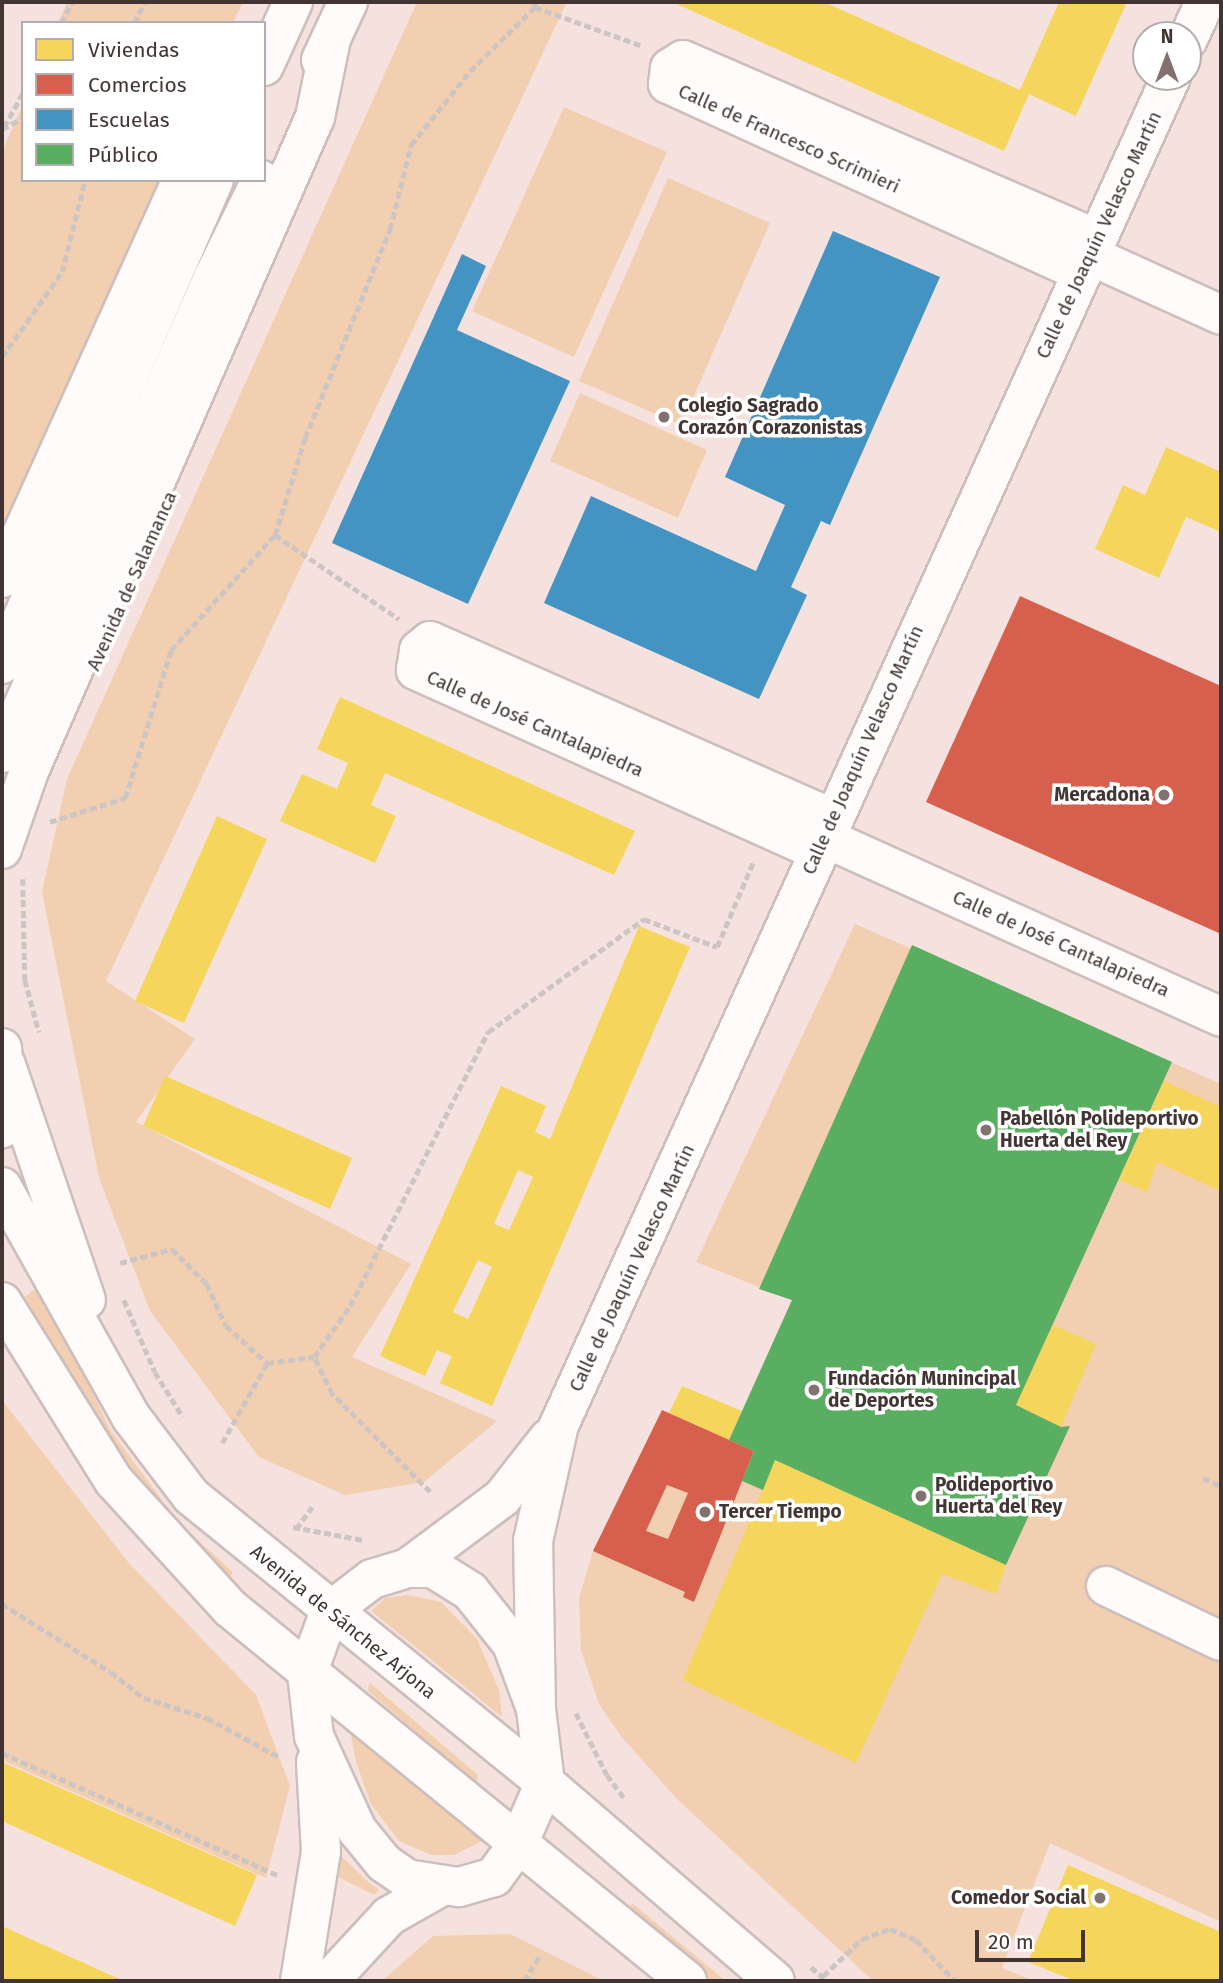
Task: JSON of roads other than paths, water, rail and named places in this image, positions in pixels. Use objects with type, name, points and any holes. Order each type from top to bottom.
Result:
[{"type":"main road","points":[[266,170],[348,2]]},
{"type":"main road","points":[[1196,21],[1205,2]]},
{"type":"main road","points":[[266,61],[280,23]]},
{"type":"main road","points":[[13,860],[29,771],[315,117],[331,39]]},
{"type":"main road","name":"Calle de Francesco Scrimieri","points":[[683,60],[1089,255],[1221,315]]},
{"type":"main road","name":"Calle de Joaquín Velasco Martín","points":[[554,1705],[533,1541],[559,1425],[744,1026],[824,836],[1165,91]]},
{"type":"main road","points":[[2,578],[181,182]]},
{"type":"main road","points":[[2,664],[213,182]]},
{"type":"main road","points":[[2,753],[214,276],[260,182]]},
{"type":"main road","name":"Calle de José Cantalapiedra","points":[[824,836],[767,829],[416,670],[419,650],[430,641],[824,836],[1221,1017]]},
{"type":"main road","points":[[2,1128],[4,1056]]},
{"type":"main road","points":[[4,1056],[76,1262],[100,1356]]},
{"type":"main road","name":"Avenida de Sánchez Arjona","points":[[2,1187],[100,1356],[131,1417],[191,1496],[545,1783],[788,1970]]},
{"type":"main road","points":[[2,1302],[114,1480],[230,1608],[307,1674],[687,1981]]},
{"type":"main road","name":"Calle de Joaquín Velasco Martín","points":[[408,1568],[502,1498],[559,1425]]},
{"type":"main road","points":[[300,1981],[321,1852],[301,1748],[307,1674],[330,1611],[372,1579],[408,1568],[433,1568],[470,1591],[512,1644],[554,1705],[545,1783],[518,1844],[494,1877],[440,1887],[389,1916],[329,1981]]},
{"type":"main road","points":[[1107,1586],[1221,1641]]},
{"type":"main road","points":[[301,1748],[357,1830],[384,1863],[407,1879],[440,1887]]},
{"type":"place","name":"Colegio Sagrado Corazón Corazonistas","points":[[664,417]]},
{"type":"place","name":"Mercadona","points":[[1164,795]]},
{"type":"place","name":"Pabellón Polideportivo Huerta del Rey","points":[[986,1130]]},
{"type":"place","name":"Fundación Munincipal de Deportes","points":[[814,1390]]},
{"type":"place","name":"Polideportivo Huerta del Rey","points":[[921,1496]]},
{"type":"place","name":"Tercer Tiempo","points":[[705,1512]]},
{"type":"place","name":"Comedor Social","points":[[1100,1898]]}]
